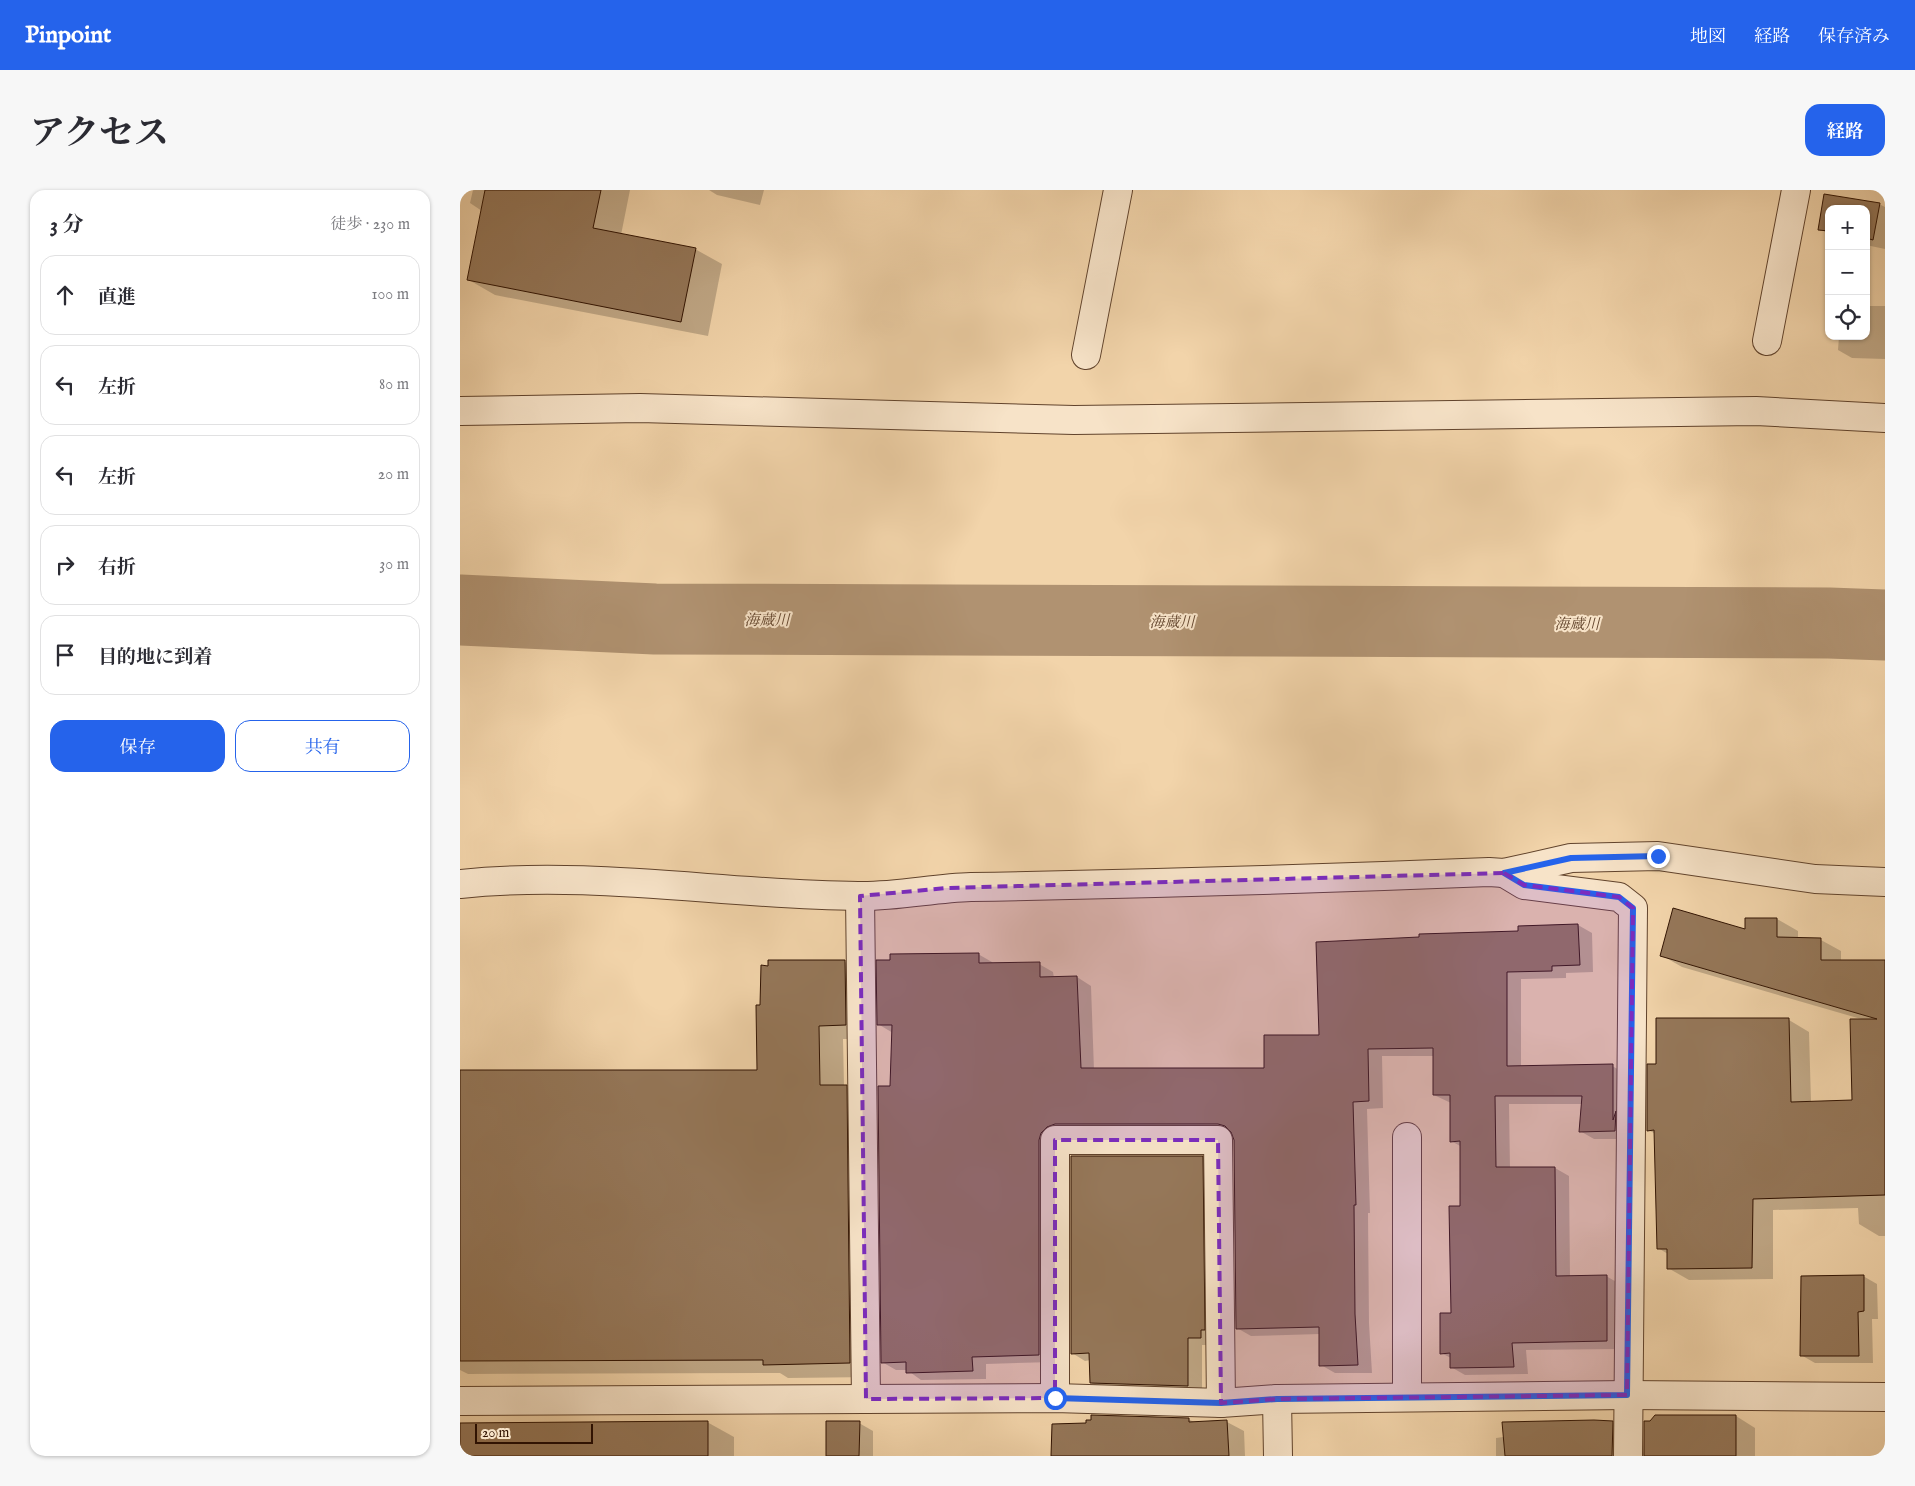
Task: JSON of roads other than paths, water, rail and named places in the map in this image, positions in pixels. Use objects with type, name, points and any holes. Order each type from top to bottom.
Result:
[{"type":"street","points":[[1086,355],[1118,190]]},
{"type":"street","points":[[1767,341],[1796,190]]},
{"type":"street","points":[[460,411],[640,408],[1074,420],[1756,412],[1885,418]]},
{"type":"street","points":[[460,884],[499,880],[551,880],[860,896],[946,888],[1238,882],[1489,872],[1504,873],[1571,858],[1658,856],[1815,879],[1885,882]]},
{"type":"street","points":[[1504,873],[1524,885],[1619,897],[1633,908],[1627,1395],[1628,1456]]},
{"type":"street","points":[[860,896],[866,1399]]},
{"type":"street","points":[[1407,1137],[1408,1397]]},
{"type":"street","points":[[1055,1398],[1055,1140],[1218,1140],[1221,1403]]},
{"type":"street","points":[[460,1401],[1055,1398],[1221,1403],[1277,1399],[1408,1397],[1627,1395],[1885,1396]]},
{"type":"street","points":[[1277,1399],[1278,1456]]},
{"type":"waterway","name":"海蔵川","points":[[460,610],[655,619],[1829,623],[1885,625]]}]
